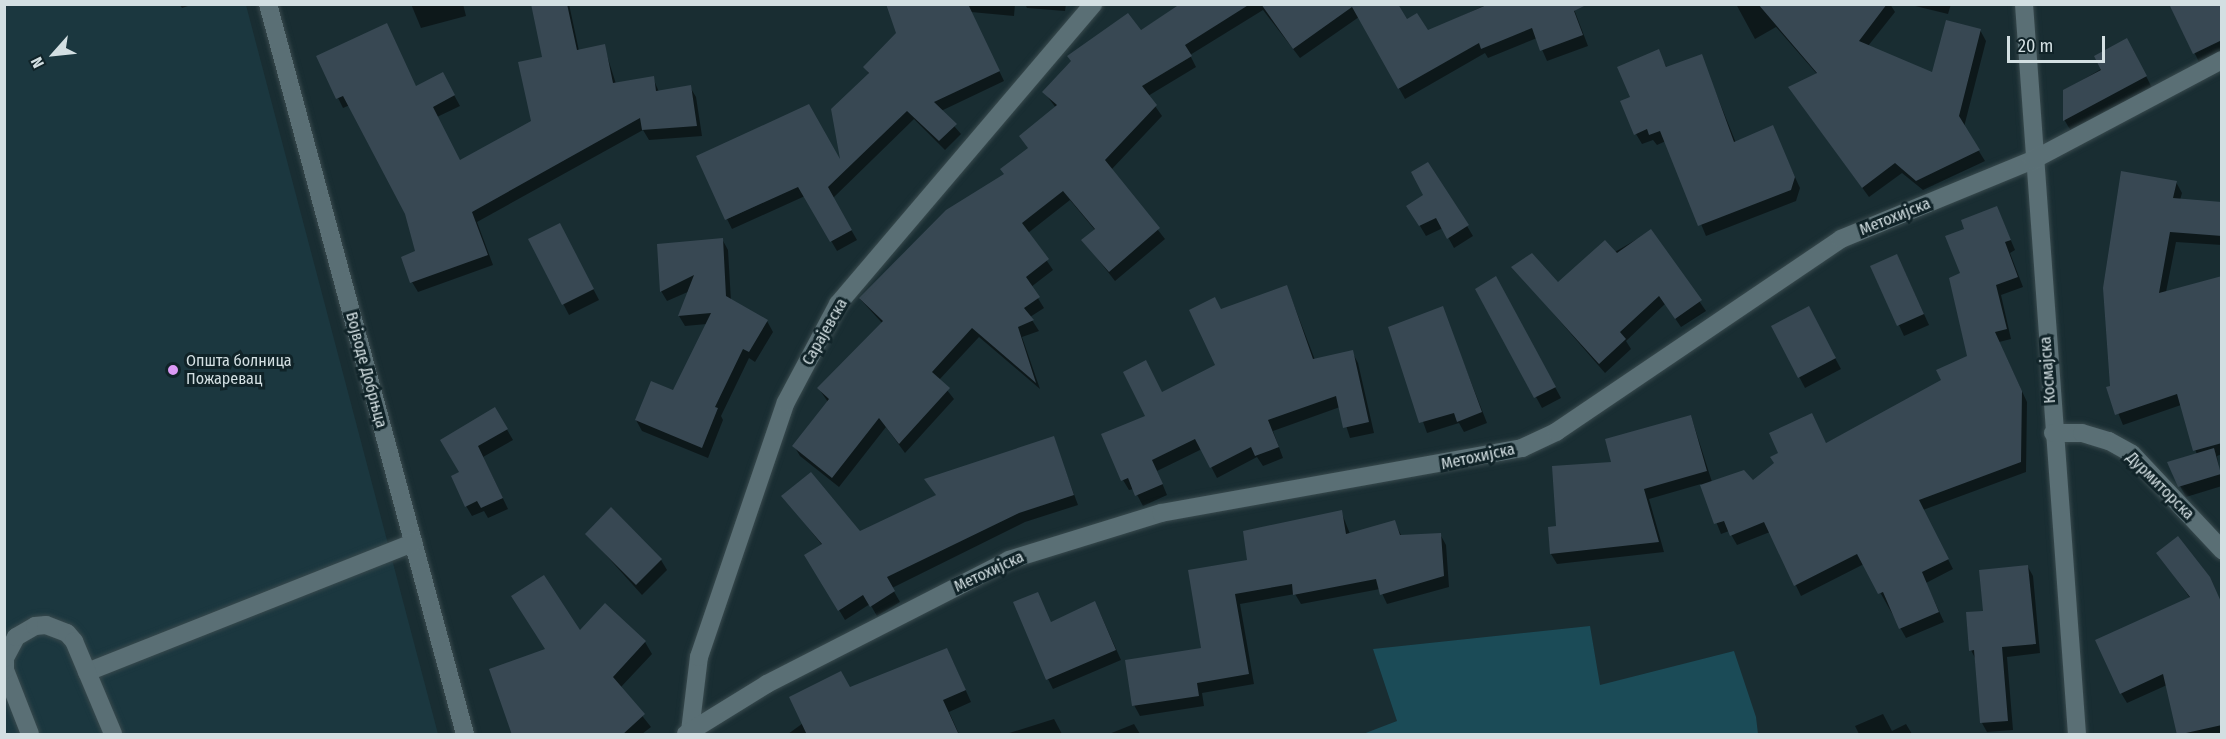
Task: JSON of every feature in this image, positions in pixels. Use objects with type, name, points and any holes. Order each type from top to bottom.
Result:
[{"type":"street","name":"Војводе Добрњца","points":[[268,4],[465,735]]},
{"type":"street","name":"Сарајевска","points":[[688,733],[699,657],[782,413],[838,304],[1093,4]]},
{"type":"street","name":"Космајска","points":[[2024,4],[2033,160],[2077,735]]},
{"type":"street","name":"Метохијска","points":[[688,733],[767,684],[1009,560],[1161,513],[1522,448],[1556,432],[1841,239],[2033,160],[2221,62]]},
{"type":"street","name":"Дурмиторска","points":[[2053,433],[2082,433],[2109,441],[2132,454],[2222,550]]},
{"type":"street","points":[[87,672],[413,543]]},
{"type":"street","points":[[30,735],[5,670],[5,658],[16,637],[35,626],[57,628],[74,641],[113,735]]},
{"type":"shaded area","name":"Општа болница Пожаревац","points":[[4,5],[246,5],[438,734],[5,734]]},
{"type":"shaded area","points":[[1590,626],[1600,685],[1734,651],[1756,717],[1758,734],[1363,734],[1397,721],[1373,649]]},
{"type":"building","points":[[531,4],[567,4],[577,50],[605,44],[613,83],[654,76],[656,91],[691,85],[697,126],[642,130],[640,118],[472,212],[488,255],[410,283],[401,257],[415,251],[405,214],[343,96],[336,99],[316,56],[387,23],[416,86],[443,72],[455,95],[433,107],[460,160],[531,121],[518,62],[542,57]]},
{"type":"building","points":[[886,4],[968,4],[1000,71],[934,102],[957,124],[939,141],[907,111],[828,187],[852,230],[830,242],[798,187],[725,220],[696,156],[809,104],[840,159],[831,109],[869,73],[863,67],[896,33]]},
{"type":"building","points":[[1180,4],[1250,4],[1185,45],[1192,56],[1142,86],[1157,105],[1105,160],[1160,228],[1109,272],[1081,240],[1095,229],[1063,191],[1022,223],[1049,259],[1026,277],[1040,297],[1024,308],[1034,320],[1018,327],[1036,383],[972,328],[932,372],[950,388],[899,444],[879,418],[832,478],[792,446],[829,399],[817,388],[883,321],[859,298],[946,210],[1004,174],[1000,169],[1028,148],[1019,136],[1057,105],[1042,92],[1071,61],[1067,56],[1128,13],[1141,30]]},
{"type":"building","points":[[1261,4],[1398,4],[1407,19],[1417,13],[1428,30],[1489,4],[1586,5],[1574,11],[1583,35],[1540,51],[1532,28],[1481,49],[1479,43],[1398,89],[1352,7],[1293,49]]},
{"type":"building","points":[[1758,4],[1887,4],[1859,41],[1932,72],[1946,20],[1981,29],[1959,116],[1980,150],[1916,181],[1895,163],[1862,188],[1788,87],[1817,73]]},
{"type":"building","points":[[2169,4],[2222,4],[2222,40],[2193,54]]},
{"type":"building","points":[[2127,38],[2147,76],[2063,121],[2063,90],[2101,70],[2094,56]]},
{"type":"building","points":[[1659,49],[1666,67],[1702,54],[1734,142],[1773,125],[1795,177],[1791,190],[1698,226],[1660,131],[1649,135],[1647,129],[1634,135],[1620,101],[1630,97],[1617,67]]},
{"type":"building","points":[[1428,162],[1469,225],[1447,239],[1436,218],[1419,226],[1406,206],[1423,195],[1411,172]]},
{"type":"building","points":[[2121,171],[2177,181],[2173,198],[2222,202],[2222,236],[2170,232],[2159,293],[2222,276],[2222,443],[2193,451],[2177,394],[2115,415],[2106,387],[2110,386],[2103,288]]},
{"type":"building","points":[[1997,206],[2011,240],[2005,242],[2018,277],[1996,285],[2007,329],[1995,332],[2022,391],[2021,462],[1919,500],[1949,559],[1922,572],[1939,612],[1899,629],[1883,592],[1878,594],[1857,554],[1794,586],[1764,522],[1730,536],[1724,521],[1714,524],[1700,485],[1744,470],[1753,480],[1774,463],[1770,457],[1778,453],[1769,433],[1812,413],[1826,443],[1941,380],[1936,370],[1967,356],[1949,278],[1960,273],[1945,236],[1964,229],[1961,220]]},
{"type":"building","points":[[560,223],[594,289],[562,305],[528,239]]},
{"type":"building","points":[[1651,229],[1702,300],[1675,319],[1659,296],[1620,332],[1626,339],[1599,364],[1511,267],[1532,253],[1558,282],[1605,240],[1617,253]]},
{"type":"building","points":[[723,238],[726,296],[768,320],[749,352],[743,349],[715,407],[718,408],[702,448],[635,420],[651,381],[673,390],[711,313],[678,316],[694,275],[660,292],[657,244]]},
{"type":"building","points":[[1897,254],[1924,314],[1897,326],[1870,266]]},
{"type":"building","points":[[1496,276],[1556,387],[1534,398],[1475,289]]},
{"type":"building","points":[[1287,285],[1313,359],[1353,350],[1369,422],[1343,428],[1336,396],[1268,420],[1279,447],[1255,456],[1251,447],[1210,468],[1195,439],[1152,460],[1163,484],[1135,496],[1128,478],[1121,481],[1101,434],[1145,416],[1123,372],[1146,360],[1162,392],[1215,365],[1189,310],[1215,297],[1221,309]]},
{"type":"building","points":[[1443,306],[1482,412],[1457,422],[1454,413],[1419,423],[1388,327]]},
{"type":"building","points":[[1809,306],[1836,358],[1798,378],[1771,326]]},
{"type":"building","points":[[495,407],[508,429],[478,446],[503,498],[481,508],[477,501],[465,507],[451,476],[459,472],[440,440]]},
{"type":"building","points":[[1691,415],[1707,471],[1644,489],[1659,542],[1550,554],[1548,527],[1556,526],[1552,466],[1611,462],[1605,439]]},
{"type":"building","points":[[1054,436],[1074,495],[1019,513],[887,577],[895,591],[870,607],[863,595],[838,611],[804,555],[822,544],[781,496],[811,472],[860,531],[936,495],[924,479]]},
{"type":"building","points":[[2214,448],[2221,474],[2178,487],[2167,462]]},
{"type":"building","points":[[611,507],[662,559],[636,585],[585,534]]},
{"type":"building","points":[[1342,510],[1346,534],[1395,520],[1400,535],[1441,533],[1444,576],[1380,595],[1376,579],[1293,595],[1292,584],[1235,594],[1249,674],[1197,683],[1199,696],[1132,706],[1125,660],[1201,648],[1188,570],[1247,560],[1243,531]]},
{"type":"building","points":[[2178,536],[2210,577],[2222,604],[2222,725],[2177,735],[2163,674],[2120,694],[2095,640],[2190,597],[2156,553]]},
{"type":"building","points":[[2028,565],[2036,644],[2002,647],[2008,721],[1980,723],[1974,650],[1969,651],[1966,612],[1983,611],[1979,570]]},
{"type":"building","points":[[544,575],[580,630],[605,603],[646,641],[613,677],[645,714],[622,735],[512,735],[489,669],[545,649],[511,596]]},
{"type":"building","points":[[1038,592],[1051,622],[1095,601],[1116,650],[1046,680],[1013,602]]},
{"type":"building","points":[[947,648],[966,690],[943,700],[959,735],[807,735],[789,697],[841,671],[850,687]]},
{"type":"place","name":"Општа болница Пожаревац","points":[[173,370]]}]
